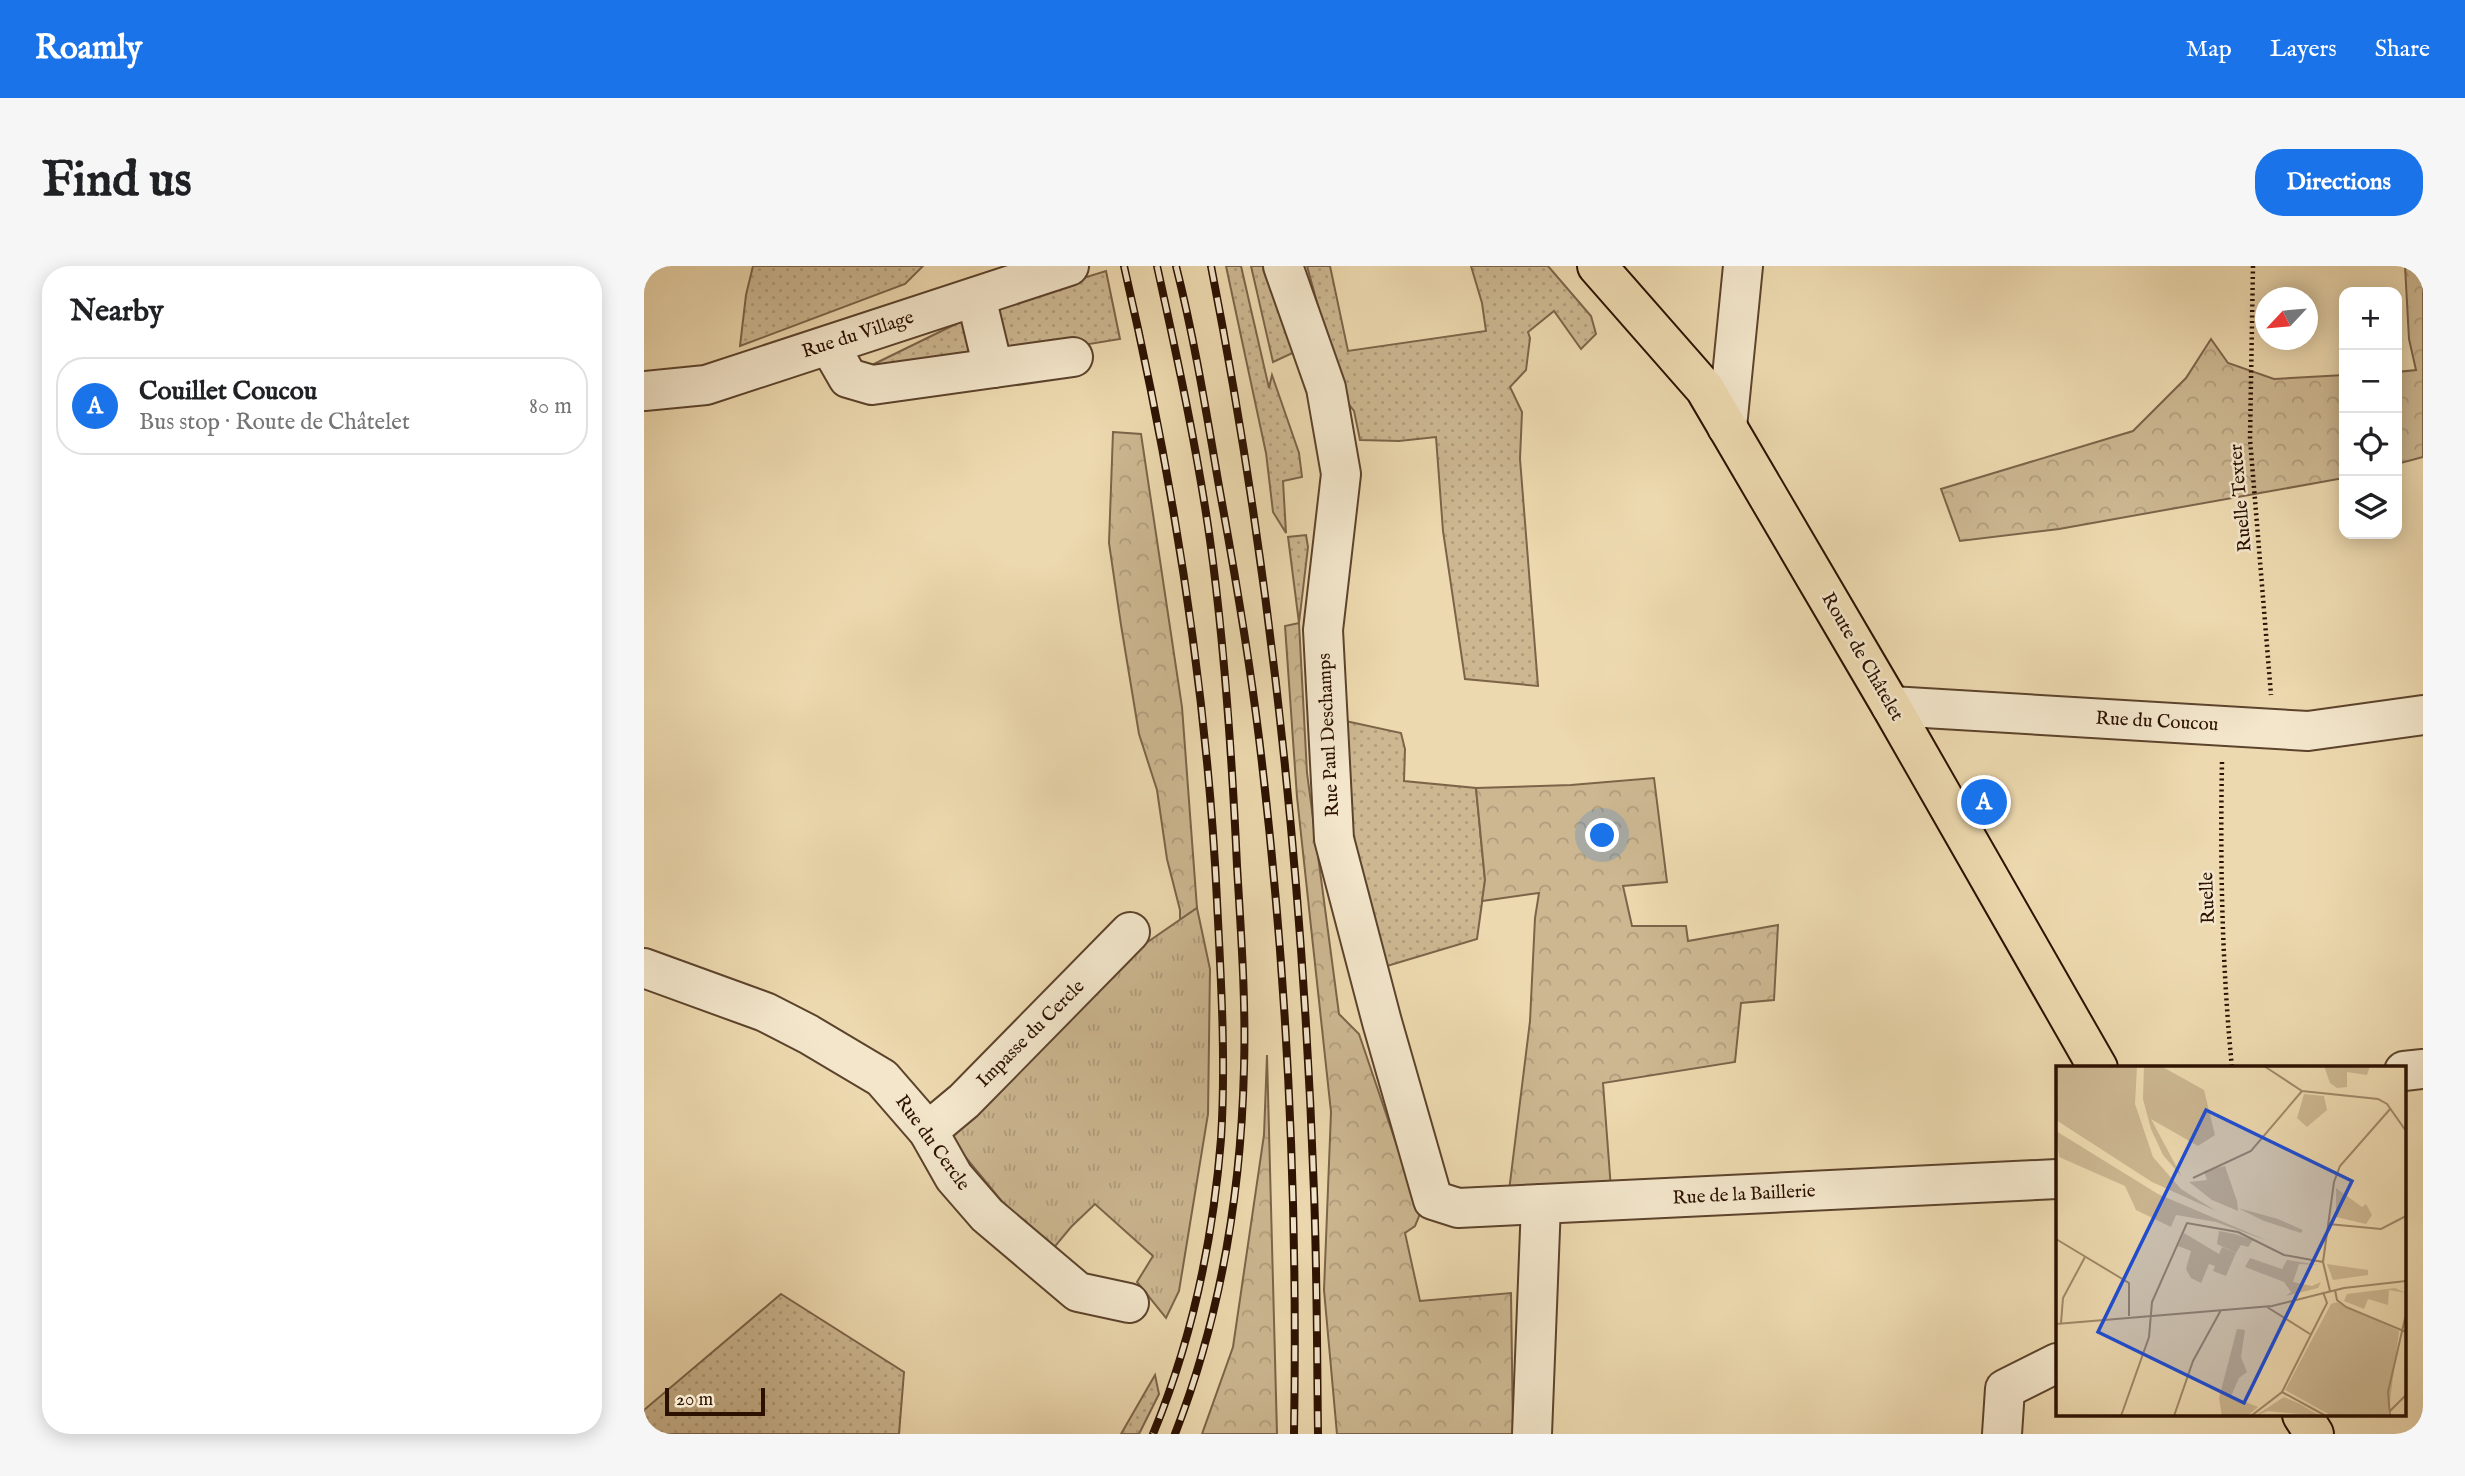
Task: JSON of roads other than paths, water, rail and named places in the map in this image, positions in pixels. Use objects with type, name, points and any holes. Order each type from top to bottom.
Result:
[{"type":"main road","name":"Route de Châtelet","points":[[1597,266],[1705,389],[1891,706],[2097,1066]]},
{"type":"main road","points":[[2303,1416],[2314,1434]]},
{"type":"street","name":"Rue du Village","points":[[644,391],[706,385],[829,345],[989,284],[1069,266]]},
{"type":"street","name":"Rue Paul Deschamps","points":[[1283,266],[1326,388],[1341,474],[1323,630],[1334,839],[1382,1023],[1433,1200]]},
{"type":"street","points":[[1727,427],[1743,266]]},
{"type":"street","points":[[989,284],[993,368]]},
{"type":"street","points":[[829,345],[848,378],[873,385],[1073,357]]},
{"type":"street","name":"Rue du Coucou","points":[[1891,706],[2308,731],[2423,715]]},
{"type":"street","name":"Impasse du Cercle","points":[[928,1132],[964,1101],[1130,932]]},
{"type":"street","name":"Rue du Cercle","points":[[644,968],[765,1012],[882,1078],[928,1132],[954,1177],[987,1215],[1078,1292],[1129,1303]]},
{"type":"street","name":"Rue de la Baillerie","points":[[1433,1200],[1458,1209],[2056,1180]]},
{"type":"street","points":[[1532,1434],[1541,1205]]},
{"type":"street","points":[[2002,1434],[2006,1389],[2056,1364]]},
{"type":"railway","points":[[1124,266],[1172,502],[1196,661],[1212,821],[1222,1020],[1221,1139],[1206,1252],[1190,1326],[1153,1434]]},
{"type":"railway","points":[[1157,266],[1193,437],[1215,581],[1230,743],[1244,1018],[1242,1115],[1226,1254],[1205,1345],[1175,1434]]},
{"type":"railway","points":[[1176,266],[1200,379],[1236,584],[1269,824],[1289,1085],[1294,1260],[1294,1434]]},
{"type":"railway","points":[[1211,266],[1251,496],[1281,727],[1292,843],[1309,1075],[1318,1434]]},
{"type":"place","name":"Couillet Coucou","points":[[1984,802]]}]
